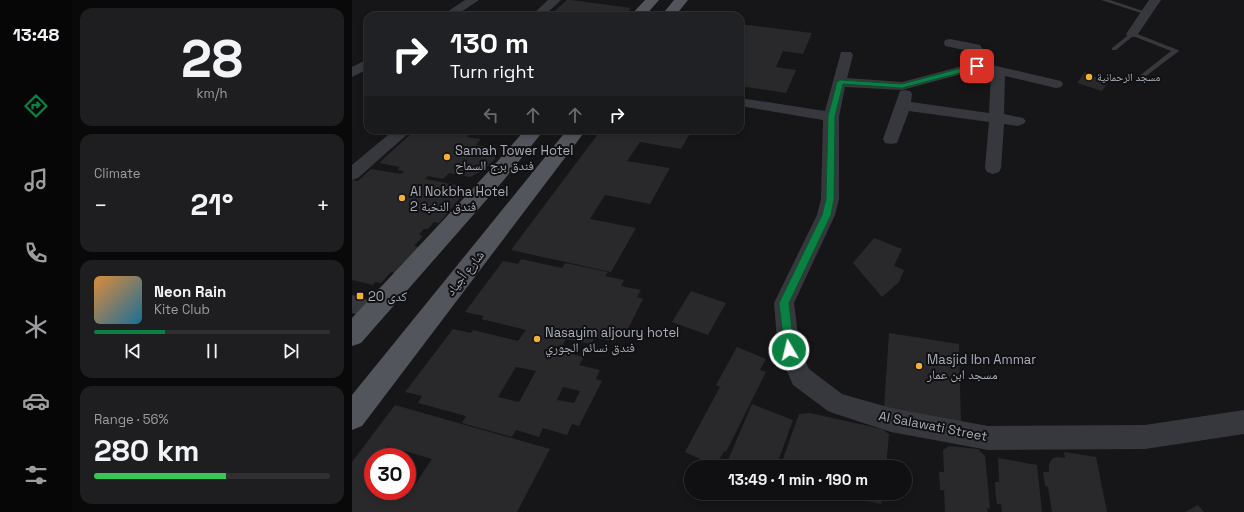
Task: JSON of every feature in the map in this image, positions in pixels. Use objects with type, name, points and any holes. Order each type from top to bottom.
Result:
[{"type":"main road","points":[[642,12],[652,0]]},
{"type":"main road","points":[[672,12],[682,0]]},
{"type":"main road","points":[[352,335],[496,176],[530,134]]},
{"type":"main road","name":"شارع أجياد","points":[[352,416],[574,134]]},
{"type":"street","points":[[454,12],[473,0]]},
{"type":"street","points":[[541,12],[554,0]]},
{"type":"street","points":[[1132,34],[1155,0]]},
{"type":"street","points":[[950,43],[975,48],[977,66]]},
{"type":"street","name":"Al Salawati Street","points":[[846,55],[831,116],[830,199],[826,215],[795,283],[784,303],[789,350],[801,377],[836,403],[891,420],[988,438],[1145,437],[1244,422]]},
{"type":"street","points":[[352,73],[364,66]]},
{"type":"street","points":[[840,82],[902,86],[977,66],[1056,84]]},
{"type":"street","points":[[993,168],[996,140],[998,71]]},
{"type":"street","points":[[891,139],[903,106],[906,85]]},
{"type":"street","points":[[744,103],[831,116]]},
{"type":"street","points":[[903,106],[1018,121]]},
{"type":"street","points":[[352,174],[399,134]]},
{"type":"street","points":[[352,304],[375,310]]},
{"type":"lane","points":[[1104,0],[1146,12]]},
{"type":"lane","points":[[1114,49],[1132,34],[1176,51],[1140,78]]},
{"type":"building","points":[[567,0],[631,8],[628,12],[554,12]]},
{"type":"building","points":[[744,24],[812,33],[803,54],[783,51],[776,67],[796,70],[786,93],[744,87]]},
{"type":"building","name":"مسجد الرحمانية","points":[[1085,72],[1108,83],[1102,91],[1077,83]]},
{"type":"building","points":[[411,134],[469,134],[467,137],[481,139],[476,145],[496,148],[495,159],[484,170],[470,177],[449,173],[443,179],[428,176],[425,179],[462,186],[460,189],[462,190],[457,196],[461,197],[439,223],[434,222],[428,229],[424,229],[419,235],[423,236],[414,246],[419,247],[395,273],[391,272],[381,283],[375,282],[373,285],[352,280],[353,180],[358,181],[371,169],[401,174],[404,171],[397,170],[400,167],[379,163]]},
{"type":"building","points":[[598,134],[690,134],[681,149],[640,142],[627,161],[670,168],[650,204],[605,195],[590,219],[636,228],[611,272],[511,250]]},
{"type":"building","points":[[874,238],[902,249],[894,266],[904,270],[899,282],[882,297],[853,263]]},
{"type":"building","points":[[521,259],[562,268],[565,263],[608,272],[605,276],[624,280],[621,286],[641,290],[637,297],[643,299],[625,335],[619,333],[615,342],[595,337],[591,344],[566,339],[559,351],[584,357],[579,365],[600,370],[596,379],[602,381],[579,426],[572,424],[567,435],[543,428],[539,437],[516,430],[512,437],[462,423],[466,416],[418,403],[422,396],[405,392],[453,329],[471,333],[473,330],[518,341],[526,330],[481,319],[484,316],[465,312],[503,261],[518,264]],"holes":[[[516,367],[536,371],[519,402],[498,397]],[[563,387],[580,391],[574,403],[557,400]]]},
{"type":"building","points":[[691,291],[726,303],[708,335],[672,322]]},
{"type":"building","points":[[889,333],[959,344],[961,424],[884,408]]},
{"type":"building","points":[[737,347],[766,359],[760,370],[766,372],[726,452],[724,451],[719,460],[702,460],[685,452],[720,387],[716,385]]},
{"type":"building","points":[[752,404],[793,420],[779,460],[728,460]]},
{"type":"building","points":[[395,405],[550,449],[517,512],[352,512],[352,462]]},
{"type":"building","points":[[810,413],[882,429],[889,434],[887,460],[783,460],[799,414]]},
{"type":"building","points":[[949,446],[978,449],[985,456],[990,509],[987,508],[988,512],[945,512],[944,490],[940,490],[939,472],[944,472],[943,450]]},
{"type":"building","points":[[1064,452],[1096,457],[1107,512],[1052,512],[1048,487],[1045,486],[1043,472],[1049,472],[1049,464],[1052,459],[1056,457],[1065,458]]},
{"type":"building","points":[[998,458],[1037,465],[1042,512],[1002,512],[1001,504],[997,504],[996,499],[995,482],[999,482]]},
{"type":"building","points":[[863,500],[882,500],[881,504]]},
{"type":"building","points":[[1198,505],[1204,512],[1185,512]]},
{"type":"place","name":"مسجد الرحمانية","points":[[1089,77]]},
{"type":"place","name":"Samah Tower Hotel فندق برج السماح","points":[[447,157]]},
{"type":"place","name":"Al Nokbha Hotel 2 فندق النخبة","points":[[402,198]]},
{"type":"place","name":"كدى 20","points":[[360,296]]},
{"type":"place","name":"Nasayim aljoury hotel فندق نسائم الجوري","points":[[537,339]]},
{"type":"place","name":"Masjid Ibn Ammar مسجد ابن عمار","points":[[919,366]]},
{"type":"route","points":[[789,350],[785,324],[784,303],[795,283],[826,215],[830,199],[831,116],[840,82],[902,86],[977,66]]}]
